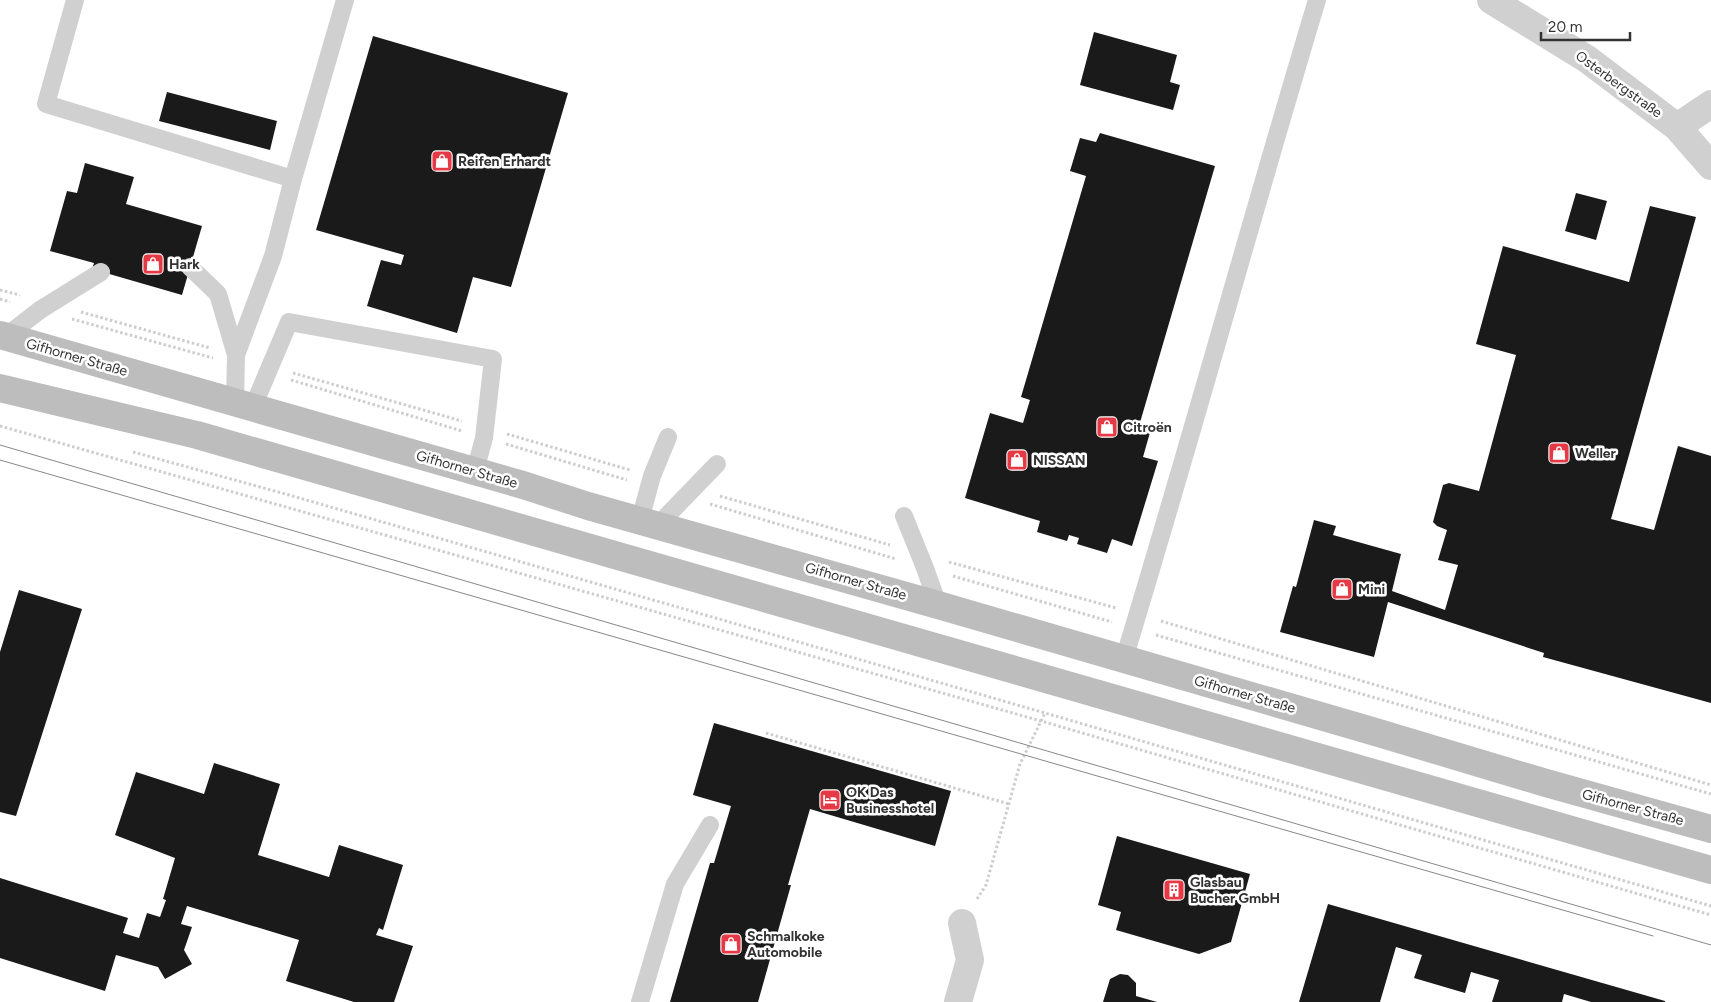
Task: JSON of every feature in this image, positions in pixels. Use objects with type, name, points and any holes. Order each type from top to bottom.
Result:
[{"type":"main road","name":"Gifhorner Straße","points":[[2,336],[244,404],[588,506],[938,605],[1546,783],[1711,828]]},
{"type":"main road","points":[[0,388],[197,435],[1711,870]]},
{"type":"street","name":"Osterbergstraße","points":[[1491,0],[1586,59],[1677,127],[1711,166]]},
{"type":"street","points":[[1677,127],[1711,104]]},
{"type":"street","points":[[958,1002],[970,960],[962,923]]},
{"type":"lane","points":[[75,0],[46,104],[293,179]]},
{"type":"lane","points":[[236,360],[273,256],[293,179],[345,0]]},
{"type":"lane","points":[[1124,659],[1206,380],[1263,176],[1317,0]]},
{"type":"lane","points":[[190,267],[218,294],[236,360],[244,404]]},
{"type":"lane","points":[[2,336],[101,272]]},
{"type":"lane","points":[[244,404],[269,370],[289,322],[493,359],[485,433],[474,471]]},
{"type":"lane","points":[[649,522],[651,481],[668,437]]},
{"type":"lane","points":[[649,522],[689,492],[717,464]]},
{"type":"lane","points":[[904,516],[938,605]]},
{"type":"lane","points":[[640,1002],[675,884],[710,825]]},
{"type":"path","points":[[0,299],[46,307],[236,360]]},
{"type":"path","points":[[46,307],[236,360]]},
{"type":"path","points":[[269,370],[651,481]]},
{"type":"path","points":[[269,370],[651,481]]},
{"type":"path","points":[[0,426],[1041,721],[1711,915]]},
{"type":"path","points":[[129,451],[1045,712],[1711,906]]},
{"type":"path","points":[[689,492],[922,561],[1711,785]]},
{"type":"path","points":[[689,492],[922,561],[1136,621],[1711,794]]},
{"type":"path","points":[[962,923],[986,885],[1020,764],[1045,712]]},
{"type":"path","points":[[766,732],[1009,804]]},
{"type":"building","points":[[1094,32],[1177,55],[1170,82],[1180,85],[1173,110],[1080,85]]},
{"type":"building","name":"Reifen Erhardt","points":[[373,36],[568,93],[511,287],[473,277],[457,333],[367,306],[381,260],[401,265],[404,255],[316,230]]},
{"type":"building","points":[[167,92],[277,121],[270,150],[159,121]]},
{"type":"building","points":[[1100,133],[1215,166],[1139,426],[1151,429],[1143,457],[1158,461],[1132,546],[1112,539],[1107,553],[1077,544],[1079,538],[1069,535],[1067,541],[1037,532],[1040,521],[965,498],[990,413],[1023,423],[1030,400],[1021,397],[1086,176],[1070,171],[1080,138],[1096,142]]},
{"type":"building","points":[[85,163],[134,177],[126,204],[202,226],[182,295],[92,269],[94,263],[50,251],[67,191],[77,193]]},
{"type":"building","points":[[1576,193],[1607,201],[1596,240],[1565,231]]},
{"type":"building","name":"Weller","points":[[1650,206],[1696,217],[1611,519],[1654,530],[1678,446],[1711,456],[1711,703],[1543,657],[1544,653],[1388,602],[1374,657],[1280,632],[1293,586],[1296,587],[1314,520],[1336,526],[1333,535],[1401,554],[1392,591],[1445,610],[1458,565],[1438,560],[1447,530],[1433,522],[1443,485],[1449,483],[1479,491],[1516,355],[1476,344],[1503,246],[1629,282]]},
{"type":"building","points":[[19,590],[82,609],[16,816],[0,812],[0,652]]},
{"type":"building","name":"OK Das Businesshotel","points":[[714,723],[951,791],[935,846],[810,809],[758,1002],[670,1002],[710,863],[714,863],[731,806],[693,795]]},
{"type":"building","points":[[214,763],[280,784],[258,855],[329,877],[339,845],[403,865],[383,930],[379,928],[376,935],[413,946],[394,1002],[354,1002],[286,981],[299,940],[187,906],[181,924],[192,927],[184,950],[192,964],[165,979],[158,967],[116,955],[105,991],[0,958],[0,878],[128,918],[123,933],[139,938],[147,913],[160,917],[166,900],[163,899],[175,858],[115,835],[136,772],[204,794]]},
{"type":"building","name":"Glasbau Bucher GmbH","points":[[1117,836],[1250,874],[1231,942],[1199,954],[1116,930],[1121,912],[1098,905]]},
{"type":"building","points":[[1328,904],[1665,1002],[1591,1002],[1564,994],[1562,1002],[1492,1002],[1499,980],[1471,972],[1465,993],[1414,978],[1422,955],[1396,947],[1380,1002],[1299,1002]]},
{"type":"building","points":[[1120,974],[1128,975],[1136,983],[1136,996],[1157,1002],[1103,1002],[1110,979]]},
{"type":"tram line","points":[[0,445],[1711,945]]},
{"type":"tram line","points":[[0,460],[1653,936]]},
{"type":"place","name":"Reifen Erhardt","points":[[442,161]]},
{"type":"place","name":"Hark","points":[[153,264]]},
{"type":"place","name":"Citroën","points":[[1107,427]]},
{"type":"place","name":"Weller","points":[[1559,453]]},
{"type":"place","name":"NISSAN","points":[[1017,460]]},
{"type":"place","name":"Mini","points":[[1342,589]]},
{"type":"place","name":"OK Das Businesshotel","points":[[830,800]]},
{"type":"place","name":"Glasbau Bucher GmbH","points":[[1174,890]]},
{"type":"place","name":"Schmalkoke Automobile","points":[[731,944]]}]
